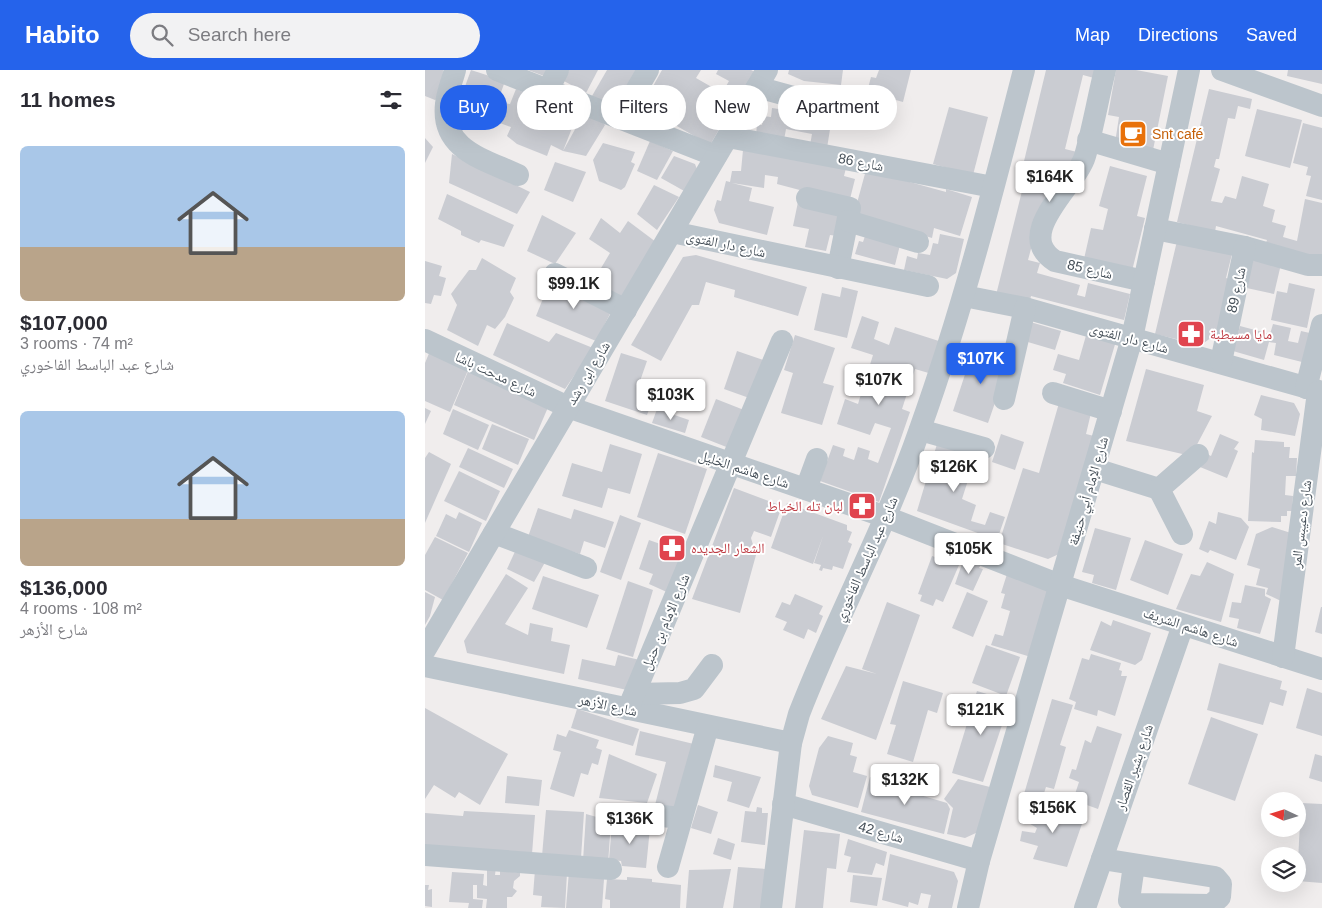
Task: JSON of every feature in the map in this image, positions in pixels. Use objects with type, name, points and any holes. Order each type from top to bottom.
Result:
[{"type":"street","points":[[455,70],[446,103],[448,128],[454,140],[463,149],[518,175]]},
{"type":"street","points":[[497,70],[535,85]]},
{"type":"street","points":[[551,85],[559,70]]},
{"type":"street","points":[[639,85],[648,70]]},
{"type":"street","name":"شارع عبد الباسط الفاخوري","points":[[771,908],[791,743],[808,690],[886,517],[920,430],[964,296],[1024,70]]},
{"type":"street","name":"شارع 85","points":[[1105,70],[1085,158],[1077,175],[1047,212],[1041,237],[1048,256],[1055,261],[1144,281]]},
{"type":"street","name":"شارع الإمام أبي حنيفة","points":[[967,908],[979,861],[1095,469],[1131,338],[1189,70]]},
{"type":"street","points":[[1222,70],[1322,106]]},
{"type":"street","points":[[764,75],[784,85]]},
{"type":"street","name":"شارع ابن رشد","points":[[425,650],[764,75]]},
{"type":"street","points":[[650,130],[716,156]]},
{"type":"street","name":"شارع 86","points":[[729,136],[993,187]]},
{"type":"street","points":[[1088,140],[1169,164]]},
{"type":"street","points":[[807,198],[850,208],[838,268]]},
{"type":"street","points":[[848,221],[918,242]]},
{"type":"street","points":[[1155,229],[1245,247],[1308,265],[1322,265]]},
{"type":"street","name":"شارع دار الفتوى","points":[[671,232],[928,286]]},
{"type":"street","name":"شارع 89","points":[[1221,362],[1245,247]]},
{"type":"street","points":[[555,274],[626,310]]},
{"type":"street","name":"شارع دار الفتوى","points":[[964,296],[1025,308],[1221,362],[1315,391]]},
{"type":"street","points":[[1004,399],[1025,308]]},
{"type":"street","name":"شارع دعيبس المر","points":[[1283,657],[1322,324]]},
{"type":"street","name":"شارع مدحت باشا","points":[[425,340],[568,408]]},
{"type":"street","name":"شارع الإمام بن حنبل","points":[[632,701],[782,341]]},
{"type":"street","points":[[1053,393],[1111,411]]},
{"type":"street","name":"شارع هاشم الخليل","points":[[568,408],[886,517],[1060,585]]},
{"type":"street","points":[[920,430],[984,448]]},
{"type":"street","points":[[1159,489],[1198,455]]},
{"type":"street","points":[[806,489],[817,459]]},
{"type":"street","points":[[1095,469],[1159,489],[1182,534]]},
{"type":"street","points":[[494,533],[586,568]]},
{"type":"street","name":"شارع هاشم الشريف","points":[[1060,585],[1322,670]]},
{"type":"street","name":"شارع بشير القصار","points":[[1085,908],[1183,625]]},
{"type":"street","points":[[632,701],[694,689],[712,665]]},
{"type":"street","name":"شارع الأزهر","points":[[425,666],[632,701],[708,726],[791,743]]},
{"type":"street","points":[[669,868],[681,818],[708,726]]},
{"type":"street","name":"شارع 42","points":[[783,804],[979,861]]},
{"type":"street","points":[[643,814],[681,818]]},
{"type":"street","points":[[425,855],[611,869]]},
{"type":"street","points":[[1102,859],[1134,864]]},
{"type":"building","points":[[425,70],[443,70],[440,98],[435,100],[425,96]]},
{"type":"building","points":[[471,70],[505,81],[504,85],[466,85]]},
{"type":"building","points":[[528,70],[548,70],[544,76]]},
{"type":"building","points":[[569,70],[598,70],[590,85],[571,85],[564,81]]},
{"type":"building","points":[[607,70],[640,70],[631,85],[601,85],[601,101],[592,96]]},
{"type":"building","points":[[662,70],[701,70],[696,78],[708,85],[696,85],[696,130],[719,130],[710,145],[684,130],[686,130],[686,85],[654,85]]},
{"type":"building","points":[[718,70],[751,70],[757,73],[750,85],[727,85],[729,81],[716,74]]},
{"type":"building","points":[[789,70],[843,70],[841,85],[804,81],[788,74]]},
{"type":"building","points":[[879,70],[911,70],[903,102],[897,100],[897,85],[869,85],[871,77],[876,78]]},
{"type":"building","points":[[1046,70],[1096,70],[1094,78],[1083,75],[1065,149],[1077,152],[1071,174],[1046,193],[1028,260],[1040,263],[1037,273],[1080,285],[1077,295],[1085,297],[1088,283],[1130,294],[1124,320],[1031,296],[1029,304],[996,295],[1023,187],[1018,186]]},
{"type":"building","points":[[1116,70],[1136,70],[1168,76],[1153,150],[1115,143],[1119,117],[1108,115]]},
{"type":"building","points":[[1288,70],[1322,70],[1322,84],[1287,76]]},
{"type":"building","points":[[517,89],[517,130],[571,130],[563,151],[551,145],[547,156],[517,144],[507,136],[511,127],[507,126],[507,104],[510,104]]},
{"type":"building","points":[[1209,89],[1252,99],[1250,109],[1238,106],[1235,119],[1228,118],[1219,159],[1216,159],[1214,167],[1220,169],[1211,201],[1222,203],[1225,196],[1236,199],[1242,176],[1269,184],[1263,206],[1275,210],[1272,222],[1286,226],[1283,237],[1297,241],[1305,199],[1322,203],[1322,261],[1264,248],[1267,240],[1216,226],[1215,232],[1177,222]]},
{"type":"building","points":[[949,107],[988,117],[973,175],[933,164]]},
{"type":"building","points":[[772,108],[778,109],[778,130],[786,130],[784,140],[756,136],[756,130],[768,130],[768,117],[771,117]]},
{"type":"building","points":[[591,109],[601,121],[602,130],[586,156],[563,151],[575,130],[591,130]]},
{"type":"building","points":[[1257,109],[1302,120],[1290,168],[1245,156]]},
{"type":"building","points":[[1303,123],[1322,128],[1322,200],[1306,196],[1311,176],[1306,175],[1308,167],[1293,163]]},
{"type":"building","points":[[791,130],[830,130],[827,148],[810,145],[812,134]]},
{"type":"building","points":[[425,138],[433,147],[425,163]]},
{"type":"building","points":[[650,141],[673,151],[657,180],[637,171]]},
{"type":"building","points":[[603,143],[635,152],[631,162],[635,164],[625,187],[621,190],[599,181],[593,160]]},
{"type":"building","points":[[743,150],[847,164],[844,176],[855,179],[849,203],[777,184],[778,177],[765,175],[764,188],[732,183],[752,188],[749,201],[774,207],[767,235],[719,223],[714,210],[717,200],[721,201],[726,181],[730,182],[732,171],[741,171]]},
{"type":"building","points":[[452,154],[530,192],[517,214],[449,183]]},
{"type":"building","points":[[674,156],[695,164],[698,172],[686,192],[661,178]]},
{"type":"building","points":[[555,162],[586,172],[573,202],[544,190]]},
{"type":"building","points":[[1110,166],[1147,176],[1137,216],[1145,218],[1132,271],[1084,259],[1091,228],[1103,230],[1108,209],[1099,206]]},
{"type":"building","points":[[866,170],[946,192],[946,189],[972,197],[960,236],[934,228],[932,238],[854,214]]},
{"type":"building","points":[[654,185],[679,197],[657,230],[637,214]]},
{"type":"building","points":[[447,194],[514,225],[504,247],[481,240],[479,243],[461,235],[461,231],[438,219]]},
{"type":"building","points":[[798,202],[843,211],[838,236],[830,235],[826,251],[805,247],[809,229],[793,226]]},
{"type":"building","points":[[542,215],[576,233],[555,264],[527,251]]},
{"type":"building","points":[[601,218],[620,233],[628,221],[656,242],[620,301],[591,285],[610,253],[589,239]]},
{"type":"building","points":[[940,234],[964,239],[956,273],[947,279],[904,270],[907,256],[917,259],[918,253],[930,255],[933,243],[938,244]]},
{"type":"building","points":[[865,236],[900,245],[895,265],[855,254],[859,241],[863,242]]},
{"type":"building","points":[[1177,241],[1232,254],[1226,278],[1232,280],[1219,332],[1201,345],[1155,334]]},
{"type":"building","points":[[696,255],[807,287],[798,316],[734,297],[735,290],[706,282],[699,305],[692,305],[661,361],[631,345],[683,257]]},
{"type":"building","points":[[1249,257],[1281,264],[1274,294],[1242,287]]},
{"type":"building","points":[[482,258],[516,278],[510,292],[514,298],[505,317],[495,329],[487,325],[478,346],[447,330],[457,305],[451,294],[469,270],[476,270]]},
{"type":"building","points":[[425,261],[442,266],[439,276],[446,278],[441,296],[434,295],[431,304],[425,303]]},
{"type":"building","points":[[552,276],[613,308],[596,341],[536,316]]},
{"type":"building","points":[[1289,283],[1315,289],[1307,328],[1271,320],[1277,291],[1287,293]]},
{"type":"building","points":[[842,287],[858,291],[847,338],[814,330],[822,293],[840,297]]},
{"type":"building","points":[[862,316],[879,322],[874,339],[889,345],[895,327],[942,342],[932,374],[915,369],[902,409],[910,412],[879,502],[820,481],[833,445],[845,449],[843,456],[854,460],[858,447],[870,451],[868,459],[878,463],[891,428],[875,423],[870,435],[837,424],[845,399],[858,404],[873,355],[851,348]]},
{"type":"building","points":[[1027,321],[1061,331],[1055,350],[1021,340]]},
{"type":"building","points":[[507,323],[549,342],[556,333],[593,348],[565,389],[493,355]]},
{"type":"building","points":[[1273,324],[1291,328],[1288,341],[1298,343],[1301,331],[1314,334],[1306,363],[1274,355],[1276,343],[1269,342],[1264,360],[1233,351],[1240,326],[1270,334]]},
{"type":"building","points":[[1087,332],[1116,341],[1100,395],[1063,383],[1066,374],[1053,370],[1058,354],[1079,360]]},
{"type":"building","points":[[795,335],[835,348],[823,383],[834,386],[822,425],[781,413],[793,373],[784,370]]},
{"type":"building","points":[[974,347],[1010,359],[988,423],[953,411]]},
{"type":"building","points":[[430,351],[469,368],[450,412],[425,401],[425,363]]},
{"type":"building","points":[[737,351],[766,361],[752,399],[724,389]]},
{"type":"building","points":[[621,353],[647,361],[639,384],[656,390],[647,415],[605,401]]},
{"type":"building","points":[[469,369],[549,405],[534,440],[454,405]]},
{"type":"building","points":[[1146,369],[1204,385],[1197,411],[1212,416],[1191,456],[1126,441]]},
{"type":"building","points":[[1261,395],[1294,403],[1300,414],[1295,436],[1261,430],[1262,419],[1254,415]]},
{"type":"building","points":[[716,399],[744,410],[729,448],[701,437]]},
{"type":"building","points":[[1059,403],[1091,413],[1086,434],[1094,436],[1059,554],[1048,559],[999,543],[1023,468],[1039,473]]},
{"type":"building","points":[[425,408],[431,411],[425,424]]},
{"type":"building","points":[[453,409],[489,425],[478,450],[443,434]]},
{"type":"building","points":[[657,409],[689,420],[685,433],[652,423]]},
{"type":"building","points":[[492,424],[529,439],[518,465],[482,449]]},
{"type":"building","points":[[1001,434],[1024,442],[1015,470],[992,462]]},
{"type":"building","points":[[1220,434],[1239,442],[1234,449],[1238,451],[1227,478],[1200,467],[1205,453],[1211,456]]},
{"type":"building","points":[[1255,440],[1284,442],[1284,447],[1290,447],[1289,458],[1297,458],[1296,476],[1286,476],[1285,495],[1293,496],[1292,511],[1287,511],[1287,516],[1281,516],[1281,522],[1248,521],[1252,452],[1254,453]]},
{"type":"building","points":[[610,444],[642,454],[630,494],[608,488],[602,508],[562,496],[572,463],[602,472]]},
{"type":"building","points":[[937,444],[976,455],[962,499],[976,505],[971,521],[985,525],[990,512],[1005,517],[997,540],[917,511]]},
{"type":"building","points":[[468,448],[513,469],[504,488],[459,467]]},
{"type":"building","points":[[429,452],[451,464],[425,523],[425,458]]},
{"type":"building","points":[[658,453],[707,469],[685,534],[637,517]]},
{"type":"building","points":[[459,471],[500,491],[486,521],[444,501]]},
{"type":"building","points":[[734,488],[782,506],[771,537],[754,531],[751,538],[756,555],[740,613],[692,599]]},
{"type":"building","points":[[787,503],[847,525],[847,530],[852,532],[848,542],[852,544],[843,569],[833,566],[832,570],[823,568],[822,571],[819,570],[821,565],[814,563],[823,536],[813,564],[771,548]]},
{"type":"building","points":[[538,508],[571,519],[574,509],[614,522],[605,548],[584,541],[580,554],[528,537]]},
{"type":"building","points":[[459,512],[482,523],[469,552],[436,536],[446,514],[456,519]]},
{"type":"building","points":[[1218,512],[1241,518],[1249,527],[1236,560],[1210,550],[1208,553],[1199,549],[1209,521],[1216,524]]},
{"type":"building","points":[[620,515],[641,523],[621,580],[600,572]]},
{"type":"building","points":[[1272,527],[1291,533],[1281,601],[1266,594],[1268,588],[1256,585],[1260,569],[1247,565],[1256,534]]},
{"type":"building","points":[[1095,528],[1131,538],[1116,590],[1092,583],[1094,575],[1082,572]]},
{"type":"building","points":[[435,537],[468,553],[443,600],[425,590],[425,555]]},
{"type":"building","points":[[649,540],[683,552],[669,593],[649,584],[653,574],[639,569]]},
{"type":"building","points":[[1145,540],[1183,554],[1168,595],[1130,580]]},
{"type":"building","points":[[518,545],[548,557],[534,582],[507,569]]},
{"type":"building","points":[[932,556],[959,565],[943,602],[936,599],[933,606],[920,601],[922,595],[918,594]]},
{"type":"building","points":[[970,560],[981,564],[979,568],[983,569],[973,591],[955,584],[963,561]]},
{"type":"building","points":[[1207,562],[1234,574],[1221,622],[1176,609],[1191,574],[1200,576]]},
{"type":"building","points":[[506,574],[528,588],[505,624],[528,635],[530,623],[553,628],[551,641],[570,645],[564,674],[467,653],[464,641]]},
{"type":"building","points":[[1007,574],[1050,591],[1031,657],[991,645],[995,634],[1003,636],[1010,611],[1001,608],[1005,594],[1001,593]]},
{"type":"building","points":[[543,576],[599,595],[587,628],[532,609]]},
{"type":"building","points":[[628,581],[653,590],[633,657],[606,649]]},
{"type":"building","points":[[1245,585],[1265,589],[1265,596],[1271,599],[1260,634],[1237,628],[1239,619],[1229,617],[1232,602],[1241,603]]},
{"type":"building","points":[[425,592],[435,597],[430,616],[425,625]]},
{"type":"building","points":[[967,592],[988,601],[973,637],[952,628]]},
{"type":"building","points":[[795,594],[823,606],[819,614],[823,616],[816,633],[808,629],[804,639],[783,630],[787,622],[775,617],[782,602],[790,605]]},
{"type":"building","points":[[887,602],[920,615],[876,740],[821,719],[846,666],[877,674],[862,669]]},
{"type":"building","points":[[1322,607],[1322,634],[1315,632]]},
{"type":"building","points":[[1113,620],[1151,633],[1142,660],[1135,665],[1090,650],[1101,621],[1111,626]]},
{"type":"building","points":[[986,645],[1020,657],[1006,696],[972,683]]},
{"type":"building","points":[[1091,654],[1121,663],[1119,670],[1122,671],[1121,676],[1127,676],[1115,716],[1098,710],[1097,716],[1074,709],[1076,702],[1069,699],[1082,658],[1089,660]]},
{"type":"building","points":[[618,655],[640,660],[627,690],[578,679],[582,659],[615,666]]},
{"type":"building","points":[[1219,663],[1282,681],[1280,689],[1287,691],[1283,706],[1270,702],[1263,725],[1207,710]]},
{"type":"building","points":[[903,681],[943,693],[937,713],[928,710],[913,762],[887,754],[896,725],[890,724]]},
{"type":"building","points":[[1307,688],[1322,693],[1322,736],[1296,728]]},
{"type":"building","points":[[977,691],[1010,701],[983,782],[952,773]]},
{"type":"building","points":[[1052,699],[1073,705],[1060,745],[1066,747],[1054,789],[1046,787],[1042,799],[1024,794]]},
{"type":"building","points":[[425,708],[508,754],[480,805],[459,792],[455,798],[434,785],[425,799]]},
{"type":"building","points":[[577,709],[639,729],[633,746],[571,728]]},
{"type":"building","points":[[1211,717],[1258,734],[1235,801],[1188,784]]},
{"type":"building","points":[[1097,726],[1122,734],[1098,809],[1073,800],[1079,782],[1069,778],[1072,769],[1076,770],[1085,740],[1091,743]]},
{"type":"building","points":[[569,730],[599,740],[596,748],[602,750],[598,765],[592,763],[588,775],[581,773],[574,797],[550,789],[561,752],[553,750],[557,734],[566,737]]},
{"type":"building","points":[[640,731],[698,745],[679,811],[655,805],[666,762],[635,755]]},
{"type":"building","points":[[828,736],[853,743],[850,755],[857,757],[853,772],[867,776],[858,808],[812,795],[809,786],[819,748]]},
{"type":"building","points":[[609,754],[657,774],[647,803],[599,798]]},
{"type":"building","points":[[1315,754],[1322,756],[1322,782],[1309,778]]},
{"type":"building","points":[[715,765],[761,777],[749,808],[727,801],[732,782],[713,777]]},
{"type":"building","points":[[507,776],[542,780],[539,806],[505,803]]},
{"type":"building","points":[[870,777],[903,786],[902,791],[906,792],[907,788],[920,791],[920,795],[947,803],[950,809],[944,834],[861,812]]},
{"type":"building","points":[[958,779],[990,787],[978,832],[965,838],[947,834],[953,808],[944,799]]},
{"type":"building","points":[[1033,801],[1084,818],[1067,867],[1033,859],[1038,846],[1020,841],[1022,831],[1035,833],[1037,828],[1027,822]]},
{"type":"building","points":[[1306,803],[1322,804],[1322,883],[1306,882],[1306,847],[1299,847],[1299,838],[1306,838]]},
{"type":"building","points":[[698,805],[718,812],[711,834],[691,828]]},
{"type":"building","points":[[757,807],[762,808],[762,813],[768,813],[765,845],[741,842],[745,811],[756,812]]},
{"type":"building","points":[[546,810],[584,812],[581,858],[542,856]]},
{"type":"building","points":[[464,811],[535,815],[532,854],[425,849],[425,813],[463,816]]},
{"type":"building","points":[[586,814],[611,821],[608,864],[583,861]]},
{"type":"building","points":[[612,824],[650,828],[646,868],[622,866],[621,861],[609,860]]},
{"type":"building","points":[[804,830],[840,834],[836,869],[827,868],[823,908],[795,908]]},
{"type":"building","points":[[718,838],[735,844],[731,860],[713,854]]},
{"type":"building","points":[[848,839],[887,852],[884,866],[876,863],[872,875],[847,872],[851,857],[844,855]]},
{"type":"building","points":[[890,854],[954,872],[958,881],[952,908],[928,908],[931,895],[921,893],[918,905],[909,902],[908,907],[882,900]]},
{"type":"building","points":[[487,867],[496,867],[495,875],[500,875],[500,870],[520,873],[520,876],[514,881],[513,888],[517,891],[512,897],[507,897],[507,908],[486,908],[487,899],[477,898],[477,885],[473,885],[473,899],[483,900],[482,908],[468,908],[469,903],[449,902],[452,872],[484,874],[483,885],[487,886]]},
{"type":"building","points":[[738,867],[767,869],[762,908],[733,908]]},
{"type":"building","points":[[731,869],[723,908],[686,908],[689,870]]},
{"type":"building","points":[[535,870],[567,873],[565,908],[541,907],[542,896],[533,895]]},
{"type":"building","points":[[569,871],[604,879],[602,908],[566,908]]},
{"type":"building","points":[[853,875],[882,878],[877,906],[850,902]]},
{"type":"building","points":[[627,877],[652,879],[652,882],[681,885],[680,908],[610,908],[610,900],[605,899],[607,879],[627,880]]},
{"type":"building","points":[[425,885],[429,885],[428,890],[432,889],[432,907],[425,906]]},
{"type":"place","name":"Snt café","points":[[1133,134]]},
{"type":"place","name":"مايا مسيطبة","points":[[1191,334]]},
{"type":"place","name":"لبان تله الخياط","points":[[862,506]]},
{"type":"place","name":"الشعار الجديده","points":[[672,548]]}]
